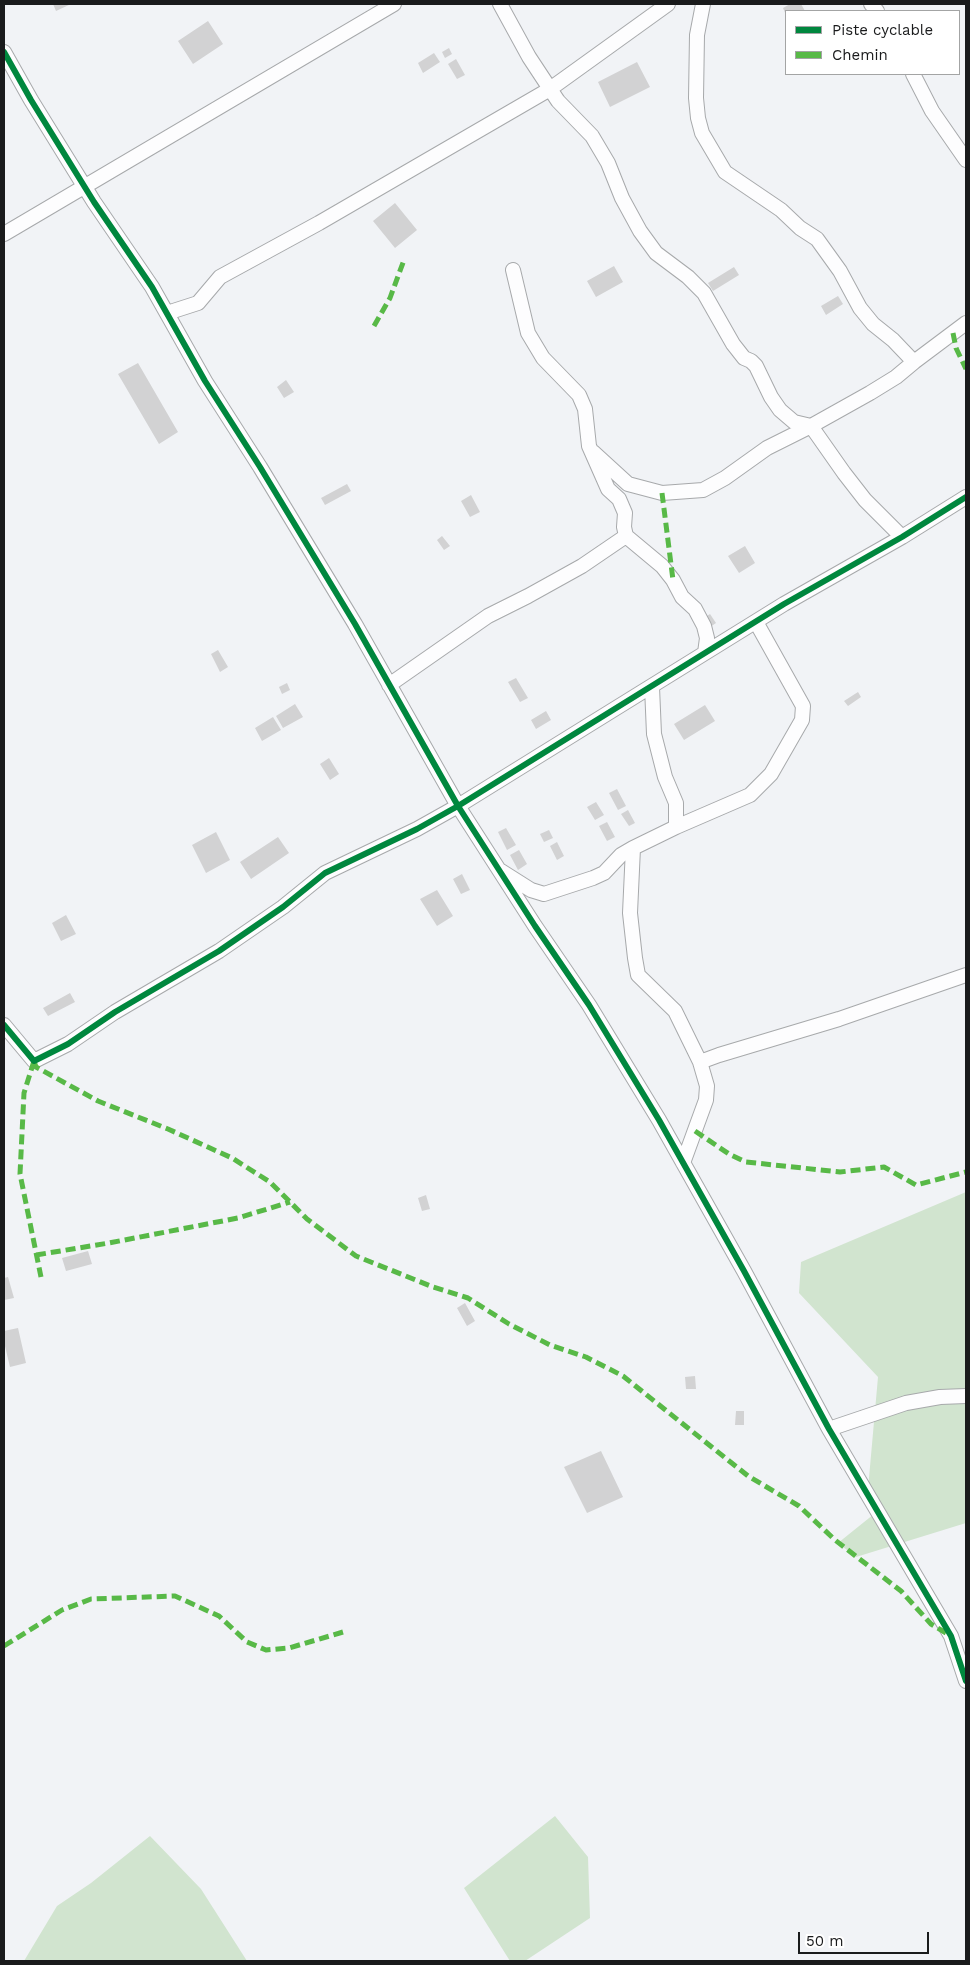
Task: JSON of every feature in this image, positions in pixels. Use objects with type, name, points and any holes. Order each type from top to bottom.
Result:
[{"type":"street","points":[[4,234],[394,4]]},
{"type":"street","points":[[500,4],[528,57],[570,115],[592,136],[608,163],[626,207],[656,253],[688,277],[704,293],[733,344],[744,358],[756,366],[780,410],[794,422],[811,426],[865,500],[902,537]]},
{"type":"street","points":[[167,313],[198,303],[220,277],[319,223],[550,88],[668,4]]},
{"type":"street","points":[[703,4],[697,35],[696,98],[702,133],[725,172],[781,210],[800,228],[817,239],[840,271],[860,308],[914,362]]},
{"type":"street","points":[[4,52],[84,186],[148,280],[205,381],[260,467],[350,616],[458,806],[497,869],[589,1006],[683,1164],[744,1270],[830,1429],[951,1636],[966,1681]]},
{"type":"street","points":[[914,75],[932,111],[966,160]]},
{"type":"street","points":[[513,270],[528,333],[543,358],[579,395],[586,409],[590,450],[608,489],[619,499],[625,513],[624,527],[626,536],[662,566],[673,580],[682,597],[695,609],[704,626],[707,638],[705,653]]},
{"type":"street","points":[[590,450],[628,484],[662,493],[703,490],[725,478],[767,448],[811,426],[896,377],[966,323]]},
{"type":"street","points":[[4,1024],[34,1061],[68,1044],[115,1012],[219,951],[283,907],[325,873],[417,829],[458,806],[705,653],[966,497]]},
{"type":"street","points":[[389,685],[488,616],[582,566],[626,536]]},
{"type":"street","points":[[497,869],[530,890],[544,894],[604,873],[621,855],[633,848],[750,795],[771,774],[802,720],[803,706],[756,622]]},
{"type":"street","points":[[652,687],[654,734],[665,777],[676,803],[676,827]]},
{"type":"street","points":[[633,848],[630,913],[638,975],[674,1011],[700,1062],[707,1086],[706,1100],[683,1164]]},
{"type":"street","points":[[700,1062],[719,1054],[847,1016],[966,975]]},
{"type":"street","points":[[830,1429],[906,1403],[940,1397],[966,1396]]},
{"type":"green space","points":[[966,1192],[966,1523],[856,1557],[838,1543],[879,1510],[868,1489],[878,1377],[799,1293],[801,1262]]},
{"type":"green space","points":[[555,1816],[588,1857],[590,1918],[525,1961],[510,1961],[464,1888]]},
{"type":"green space","points":[[150,1836],[201,1889],[247,1961],[24,1961],[57,1906],[91,1883]]},
{"type":"building","points":[[53,4],[71,4],[56,11]]},
{"type":"building","points":[[790,4],[801,4],[804,10],[785,10],[785,13],[783,8]]},
{"type":"building","points":[[208,21],[223,44],[193,64],[178,41]]},
{"type":"building","points":[[449,48],[452,54],[445,58],[442,52]]},
{"type":"building","points":[[434,53],[440,62],[423,73],[418,63]]},
{"type":"building","points":[[456,59],[465,75],[457,79],[448,64]]},
{"type":"building","points":[[637,62],[650,87],[610,107],[598,82]]},
{"type":"building","points":[[395,203],[417,230],[395,248],[373,221]]},
{"type":"building","points":[[614,266],[623,282],[596,297],[587,281]]},
{"type":"building","points":[[734,267],[739,275],[713,291],[708,283]]},
{"type":"building","points":[[838,296],[843,304],[826,315],[821,306]]},
{"type":"building","points":[[138,363],[178,432],[159,444],[118,374]]},
{"type":"building","points":[[286,380],[294,392],[284,398],[277,387]]},
{"type":"building","points":[[347,484],[351,491],[325,505],[321,498]]},
{"type":"building","points":[[471,495],[480,512],[470,517],[461,501]]},
{"type":"building","points":[[442,536],[450,546],[444,550],[437,540]]},
{"type":"building","points":[[745,546],[755,563],[739,573],[728,556]]},
{"type":"building","points":[[710,614],[716,623],[707,629],[701,620]]},
{"type":"building","points":[[218,650],[228,667],[220,672],[211,654]]},
{"type":"building","points":[[516,678],[528,698],[520,702],[508,682]]},
{"type":"building","points":[[287,683],[290,690],[282,694],[279,687]]},
{"type":"building","points":[[858,692],[861,697],[848,706],[844,701]]},
{"type":"building","points":[[295,704],[303,717],[283,728],[276,716]]},
{"type":"building","points":[[705,705],[715,721],[684,740],[674,724]]},
{"type":"building","points":[[546,711],[551,720],[536,729],[531,720]]},
{"type":"building","points":[[273,717],[281,730],[262,741],[255,728]]},
{"type":"building","points":[[329,758],[339,774],[330,780],[320,764]]},
{"type":"building","points":[[617,789],[626,806],[618,810],[609,793]]},
{"type":"building","points":[[596,802],[604,815],[595,820],[587,807]]},
{"type":"building","points":[[628,810],[635,823],[629,826],[621,814]]},
{"type":"building","points":[[607,822],[615,837],[607,841],[599,826]]},
{"type":"building","points":[[506,828],[516,845],[507,850],[498,832]]},
{"type":"building","points":[[549,830],[553,838],[544,842],[540,834]]},
{"type":"building","points":[[216,832],[230,860],[206,873],[192,845]]},
{"type":"building","points":[[278,837],[289,853],[251,879],[240,862]]},
{"type":"building","points":[[557,842],[564,856],[557,860],[550,846]]},
{"type":"building","points":[[519,850],[527,864],[518,870],[510,855]]},
{"type":"building","points":[[462,874],[470,890],[461,894],[453,879]]},
{"type":"building","points":[[437,890],[453,916],[437,926],[420,899]]},
{"type":"building","points":[[66,915],[76,934],[61,941],[52,923]]},
{"type":"building","points":[[70,993],[75,1002],[48,1016],[43,1008]]},
{"type":"building","points":[[426,1195],[430,1209],[422,1211],[418,1198]]},
{"type":"building","points":[[88,1251],[92,1264],[66,1271],[62,1258]]},
{"type":"building","points":[[8,1277],[14,1298],[4,1300],[4,1278]]},
{"type":"building","points":[[465,1303],[475,1321],[467,1326],[457,1308]]},
{"type":"building","points":[[18,1328],[26,1363],[10,1367],[4,1342],[4,1331]]},
{"type":"building","points":[[695,1376],[696,1389],[686,1389],[685,1377]]},
{"type":"building","points":[[736,1411],[744,1411],[744,1425],[735,1425]]},
{"type":"building","points":[[601,1451],[623,1497],[587,1513],[564,1467]]},
{"type":"marked path","points":[[374,326],[390,298],[404,260]]},
{"type":"marked path","points":[[953,333],[956,348],[966,369]]},
{"type":"marked path","points":[[662,493],[673,580]]},
{"type":"marked path","points":[[34,1061],[36,1067],[98,1101],[168,1129],[232,1158],[270,1182],[307,1219],[356,1256],[433,1287],[468,1298],[509,1324],[550,1345],[586,1357],[623,1376],[748,1476],[799,1506],[835,1540],[901,1591],[931,1624],[946,1633]]},
{"type":"marked path","points":[[34,1061],[24,1093],[20,1174],[41,1277]]},
{"type":"marked path","points":[[695,1131],[729,1154],[746,1162],[840,1172],[884,1167],[916,1185],[966,1172]]},
{"type":"marked path","points":[[36,1255],[238,1218],[290,1202]]},
{"type":"marked path","points":[[4,1646],[62,1610],[91,1599],[175,1596],[219,1616],[247,1642],[266,1650],[289,1648],[343,1632]]},
{"type":"cycle path","points":[[4,52],[31,100],[94,202],[152,287],[205,381],[260,467],[355,624],[458,806],[535,926],[589,1005],[659,1120],[744,1271],[829,1429],[951,1636],[966,1681]]},
{"type":"cycle path","points":[[4,1025],[34,1061],[68,1044],[115,1012],[219,951],[283,907],[325,873],[417,829],[458,806],[784,604],[902,537],[966,497]]}]
